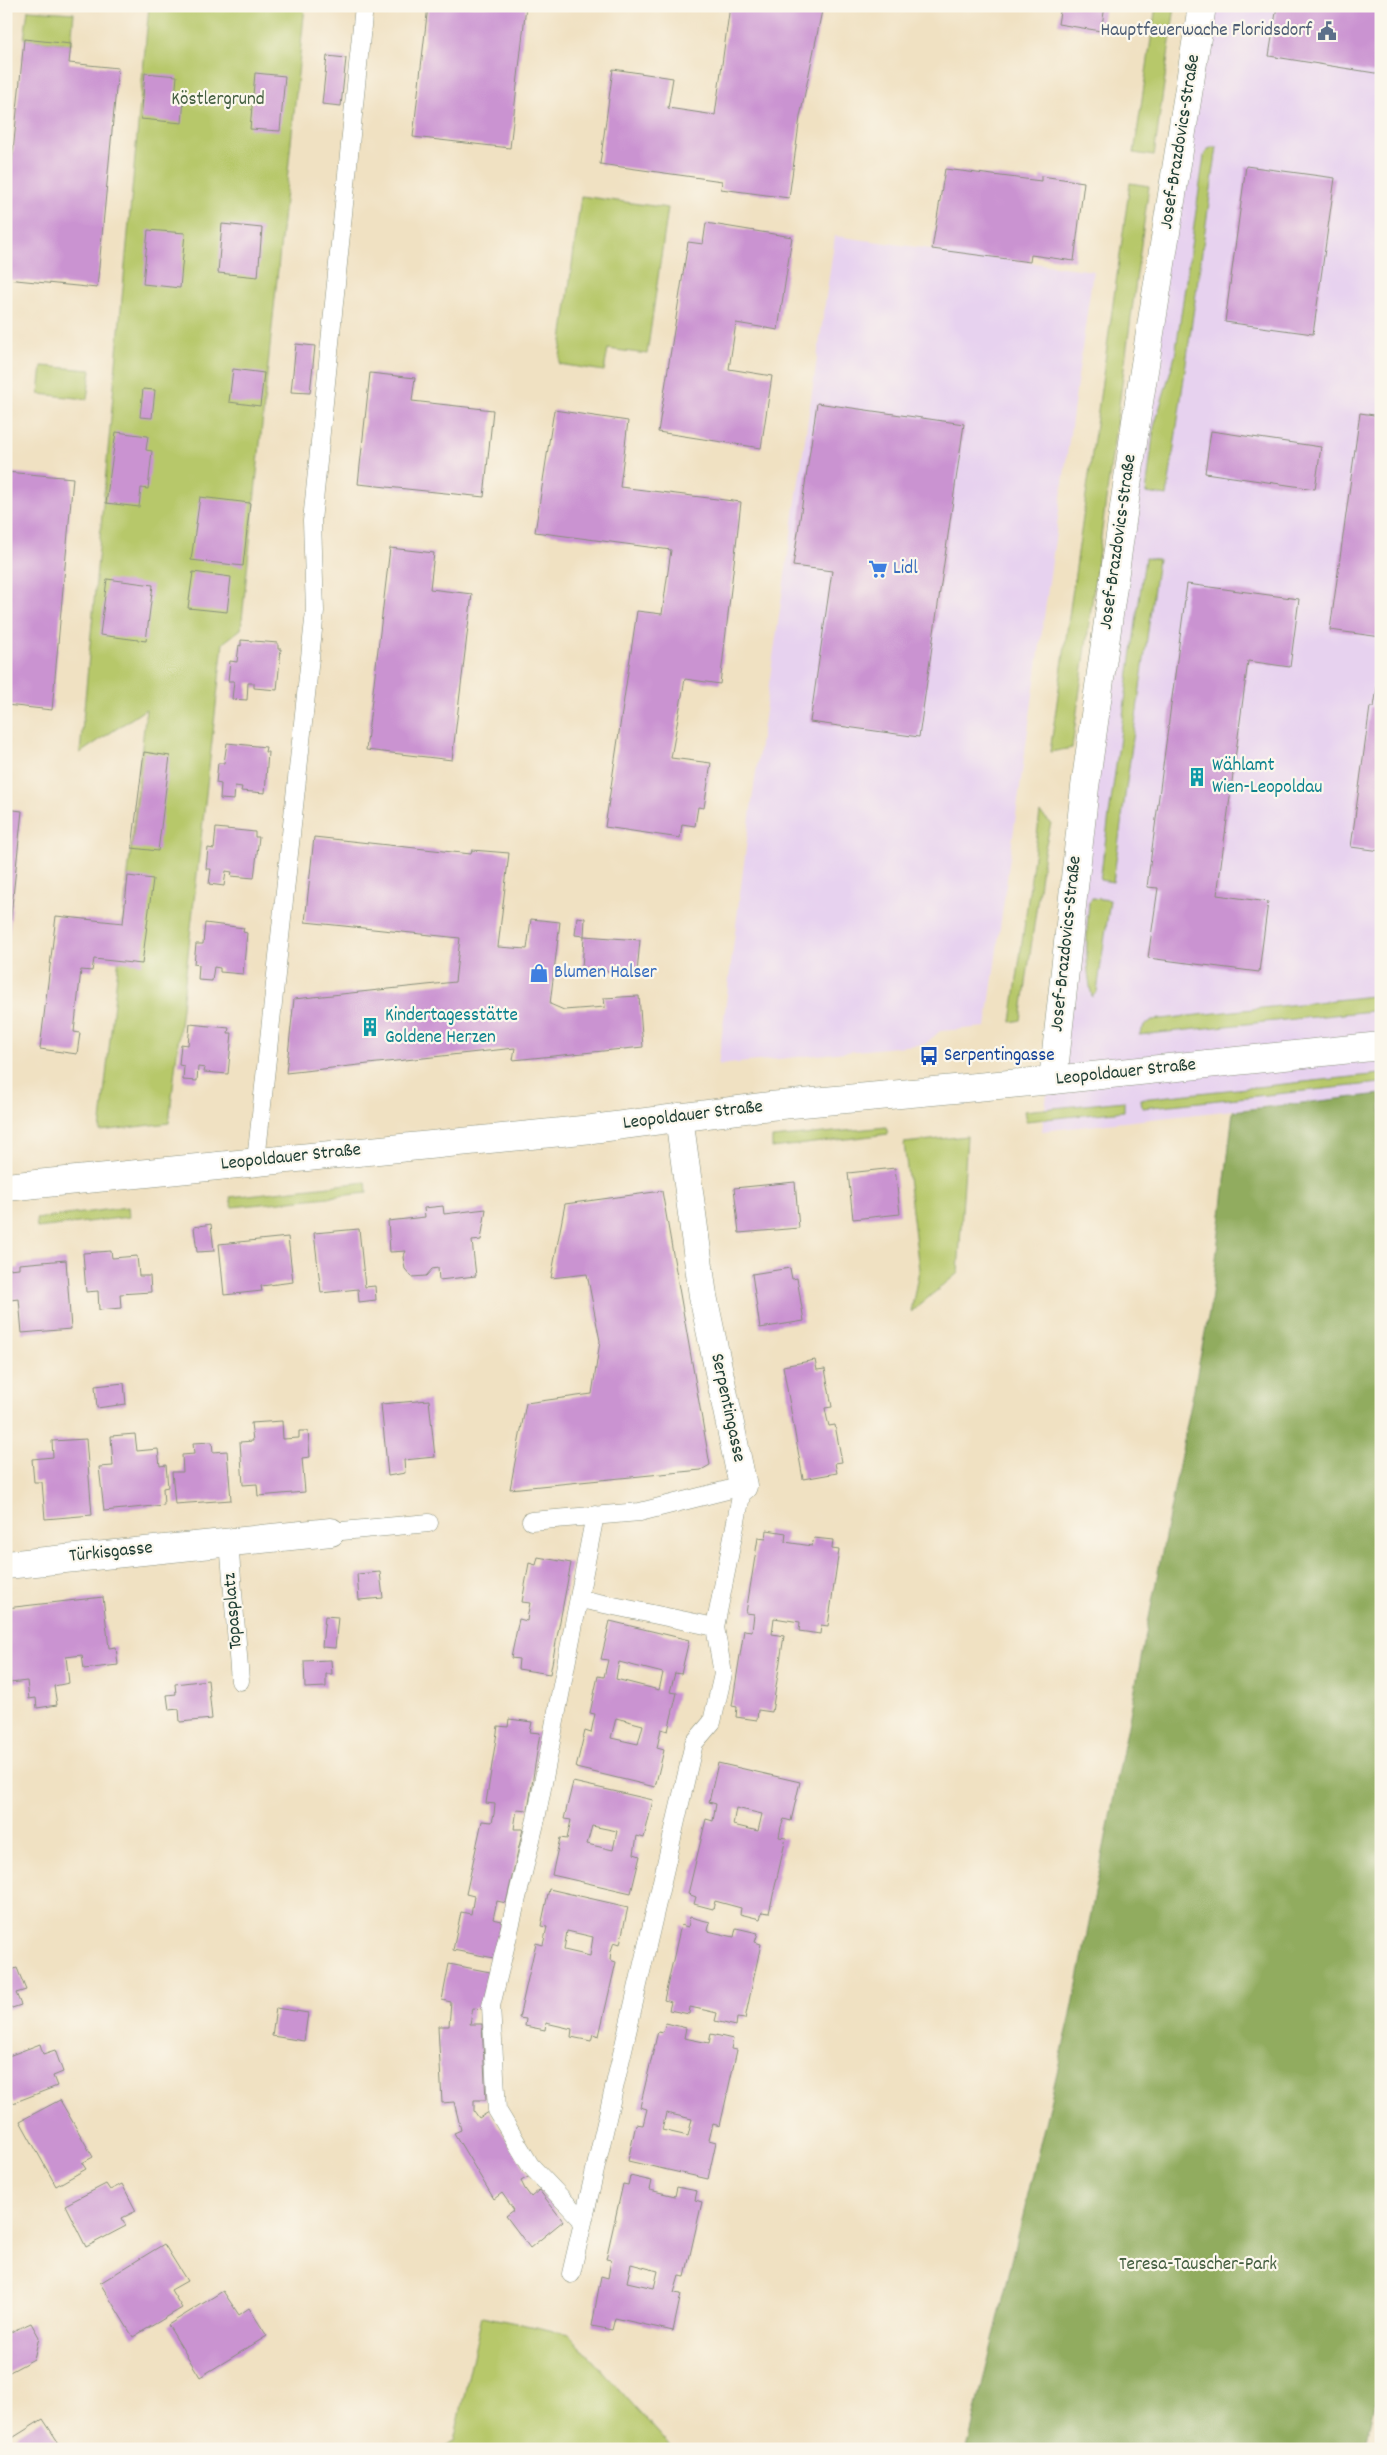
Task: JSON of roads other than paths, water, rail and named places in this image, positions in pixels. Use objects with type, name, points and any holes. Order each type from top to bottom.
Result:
[{"type":"street","name":"Josef-Brazdovics-Straße","points":[[1053,1080],[1085,787],[1136,421],[1202,6]]},
{"type":"street","name":"Leopoldauer Straße","points":[[6,1187],[592,1129],[770,1106],[1053,1080],[1381,1046]]},
{"type":"street","name":"Serpentingasse","points":[[679,1117],[703,1296],[743,1486]]},
{"type":"street","points":[[222,1542],[331,1532]]},
{"type":"street","name":"Türkisgasse","points":[[6,1565],[222,1542]]},
{"type":"lane","points":[[256,1161],[315,611],[312,521],[364,6]]},
{"type":"lane","points":[[571,2274],[694,1743],[712,1722],[723,1674],[715,1627],[743,1486]]},
{"type":"lane","name":"Serpentingasse","points":[[531,1521],[640,1512],[743,1486]]},
{"type":"lane","points":[[583,2221],[530,2165],[497,2110],[490,2006],[536,1819],[595,1515]]},
{"type":"lane","points":[[331,1532],[429,1523]]},
{"type":"lane","name":"Topasplatz","points":[[222,1542],[240,1681]]},
{"type":"lane","points":[[580,1599],[715,1627]]},
{"type":"place","name":"Hauptfeuerwache Floridsdorf","points":[[1327,31]]},
{"type":"place","name":"Lidl","points":[[878,569]]},
{"type":"place","name":"Wählamt Wien-Leopoldau","points":[[1197,777]]},
{"type":"place","name":"Blumen Halser","points":[[539,973]]},
{"type":"place","name":"Kindertagesstätte Goldene Herzen","points":[[370,1027]]},
{"type":"place","name":"Serpentingasse","points":[[929,1056]]},
{"type":"park label","name":"Köstlergrund","points":[[218,100]]},
{"type":"park label","name":"Teresa-Tauscher-Park","points":[[1198,2265]]}]
